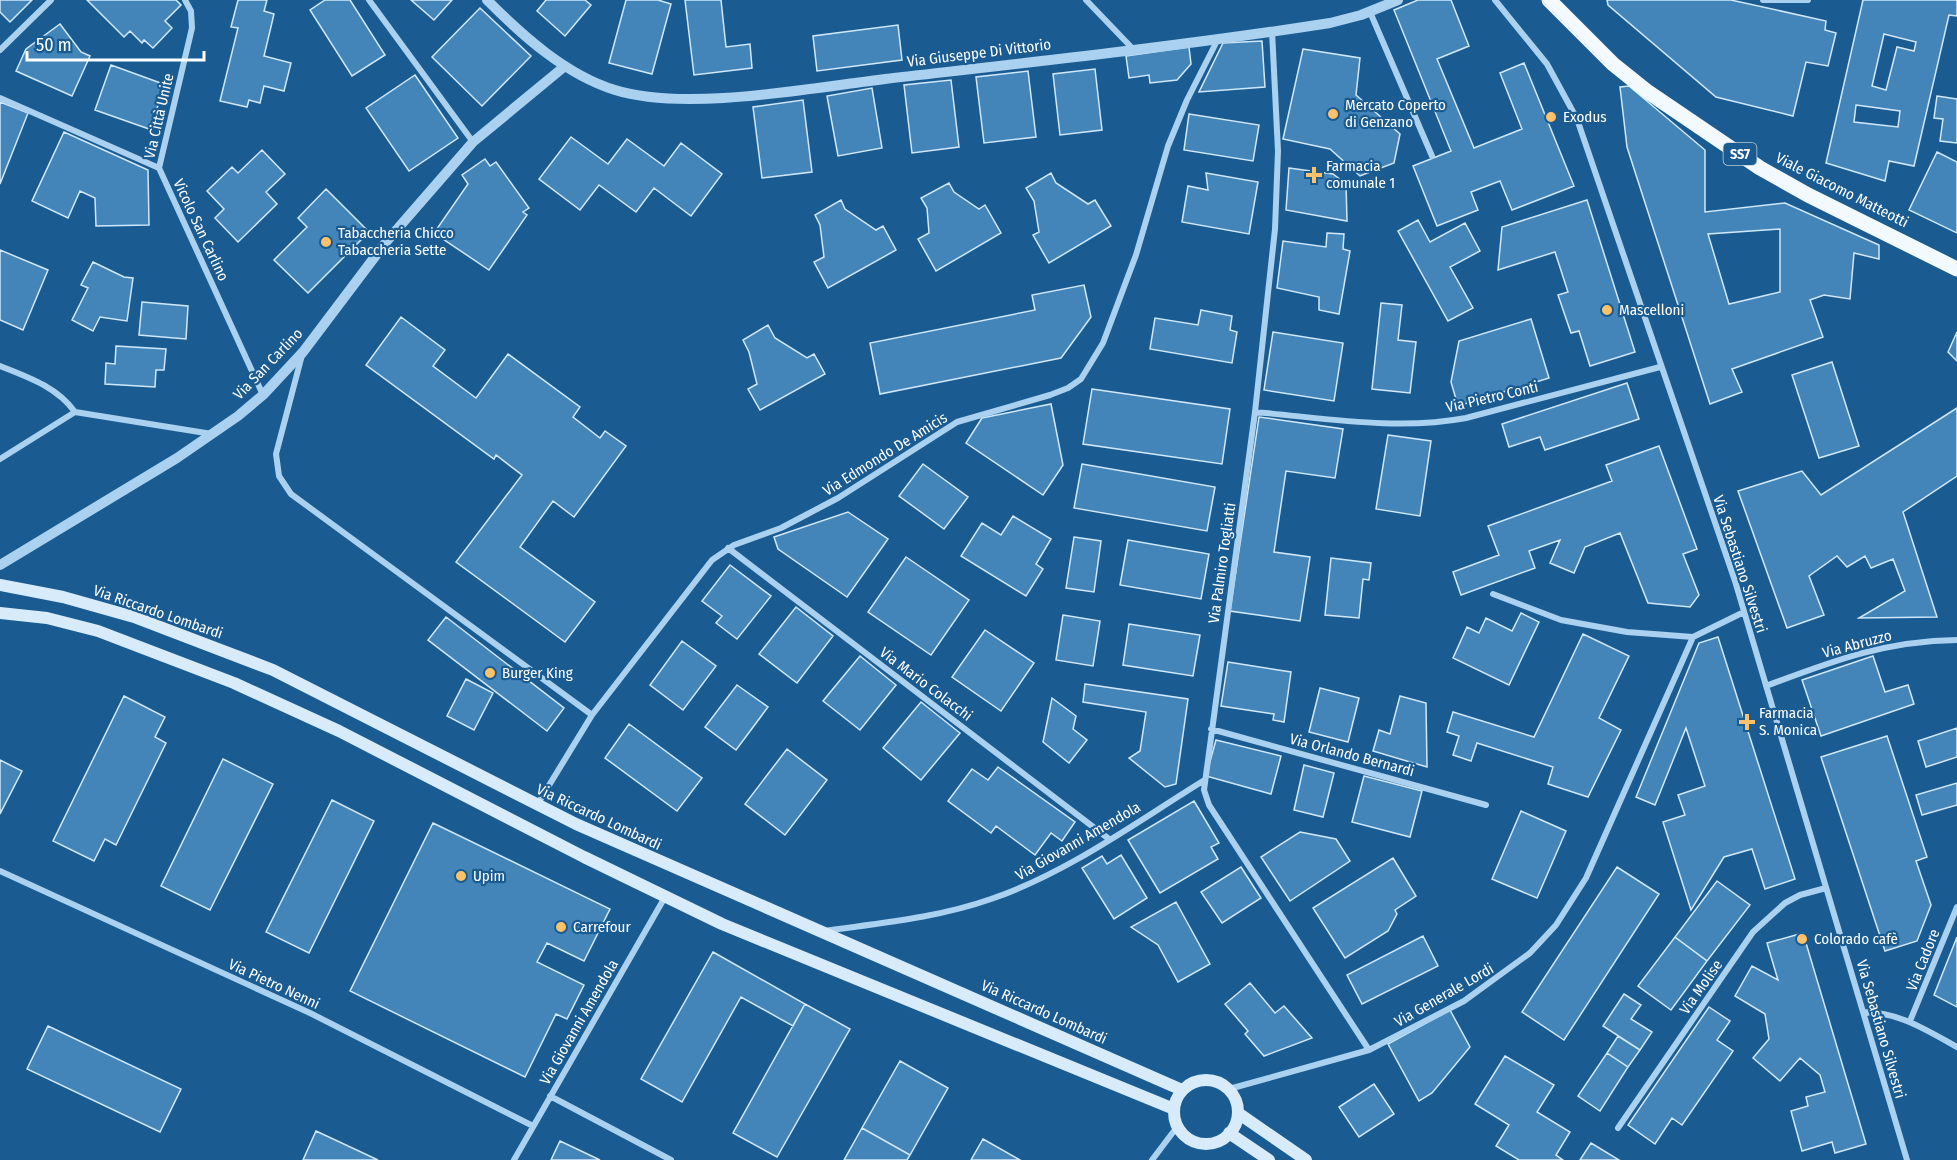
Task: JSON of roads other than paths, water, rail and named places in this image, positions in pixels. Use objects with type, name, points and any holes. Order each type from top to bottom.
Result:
[{"type":"main road","name":"Viale Giacomo Matteotti","points":[[1549,0],[1612,64],[1648,92],[1760,168],[1808,195],[1957,269]]},
{"type":"main road","points":[[0,584],[0,592]]},
{"type":"main road","name":"Via Riccardo Lombardi","points":[[0,584],[63,597],[134,617],[248,660],[335,701],[537,806],[817,932],[998,1008],[1182,1090]]},
{"type":"main road","points":[[0,613],[47,618],[98,631],[234,683],[339,731],[665,897],[786,952],[1174,1109]]},
{"type":"main road","points":[[1200,1080],[1211,1080],[1229,1089],[1234,1096],[1238,1113],[1229,1133],[1222,1139],[1206,1144],[1190,1139],[1178,1127],[1174,1109],[1182,1090],[1200,1080]]},
{"type":"main road","points":[[1238,1113],[1306,1160]]},
{"type":"main road","points":[[1229,1133],[1269,1160]]},
{"type":"street","points":[[0,50],[51,0]]},
{"type":"street","name":"Via Città Unite","points":[[159,168],[192,28],[191,11],[185,0]]},
{"type":"street","points":[[369,0],[474,142]]},
{"type":"street","name":"Via Giuseppe Di Vittorio","points":[[487,0],[565,66],[599,84],[627,93],[662,97],[763,94],[1219,39],[1330,23],[1370,12],[1398,0]]},
{"type":"street","points":[[1086,0],[1134,50]]},
{"type":"street","name":"Via Sebastiano Silvestri","points":[[1496,0],[1547,64],[1573,109],[1744,612],[1907,1160]]},
{"type":"street","points":[[1764,0],[1808,0]]},
{"type":"street","points":[[1370,12],[1432,156]]},
{"type":"street","name":"Via Palmiro Togliatti","points":[[1272,31],[1278,176],[1255,412],[1203,781],[1209,805],[1369,1050]]},
{"type":"street","name":"Via Edmondo De Amicis","points":[[537,806],[592,715],[697,576],[728,548],[806,516],[862,484],[957,422],[1050,395],[1068,388],[1081,379],[1103,343],[1136,255],[1168,146],[1187,100],[1219,39]]},
{"type":"street","name":"Via San Carlino","points":[[0,565],[212,435],[263,395],[303,352],[386,242],[474,142],[565,66]]},
{"type":"street","name":"Vicolo San Carlino","points":[[0,98],[159,168],[263,395]]},
{"type":"street","points":[[303,352],[276,454],[279,476],[291,494],[592,715]]},
{"type":"street","points":[[0,366],[54,390],[67,401],[75,412]]},
{"type":"street","name":"Via Pietro Conti","points":[[1255,412],[1390,424],[1437,422],[1466,418],[1660,367]]},
{"type":"street","points":[[0,459],[75,412],[212,435]]},
{"type":"street","name":"Via Mario Colacchi","points":[[728,548],[1108,839]]},
{"type":"street","points":[[1493,594],[1542,614],[1575,623],[1637,633],[1693,637],[1744,612]]},
{"type":"street","name":"Via Generale Lordi","points":[[1229,1089],[1369,1050],[1480,990],[1530,953],[1556,925],[1594,861],[1693,637]]},
{"type":"street","name":"Via Abruzzo","points":[[1766,686],[1866,650],[1908,643],[1957,640]]},
{"type":"street","name":"Via Orlando Bernardi","points":[[1211,729],[1486,805]]},
{"type":"street","name":"Via Giovanni Amendola","points":[[817,932],[938,914],[990,900],[1038,880],[1203,781]]},
{"type":"street","name":"Via Pietro Nenni","points":[[0,871],[310,1013],[533,1126]]},
{"type":"street","name":"Via Molise","points":[[1618,1128],[1753,932],[1785,903],[1800,895],[1826,888]]},
{"type":"street","name":"Via Giovanni Amendola","points":[[514,1160],[665,897]]},
{"type":"street","name":"Via Cadore","points":[[1910,1021],[1957,907]]},
{"type":"street","points":[[1863,1012],[1882,1013],[1910,1021],[1957,1047]]},
{"type":"street","points":[[550,1096],[671,1160]]},
{"type":"street","points":[[1152,1160],[1178,1127]]},
{"type":"place","name":"Mercato Coperto di Genzano","points":[[1333,114]]},
{"type":"place","name":"Exodus","points":[[1551,117]]},
{"type":"place","name":"Farmacia comunale 1","points":[[1314,175]]},
{"type":"place","name":"Tabaccheria Chicco Tabaccheria Sette","points":[[326,242]]},
{"type":"place","name":"Mascelloni","points":[[1607,310]]},
{"type":"place","name":"Burger King","points":[[490,673]]},
{"type":"place","name":"Farmacia S. Monica","points":[[1747,722]]},
{"type":"place","name":"Upim","points":[[461,876]]},
{"type":"place","name":"Carrefour","points":[[561,927]]},
{"type":"place","name":"Colorado cafè","points":[[1802,939]]}]
